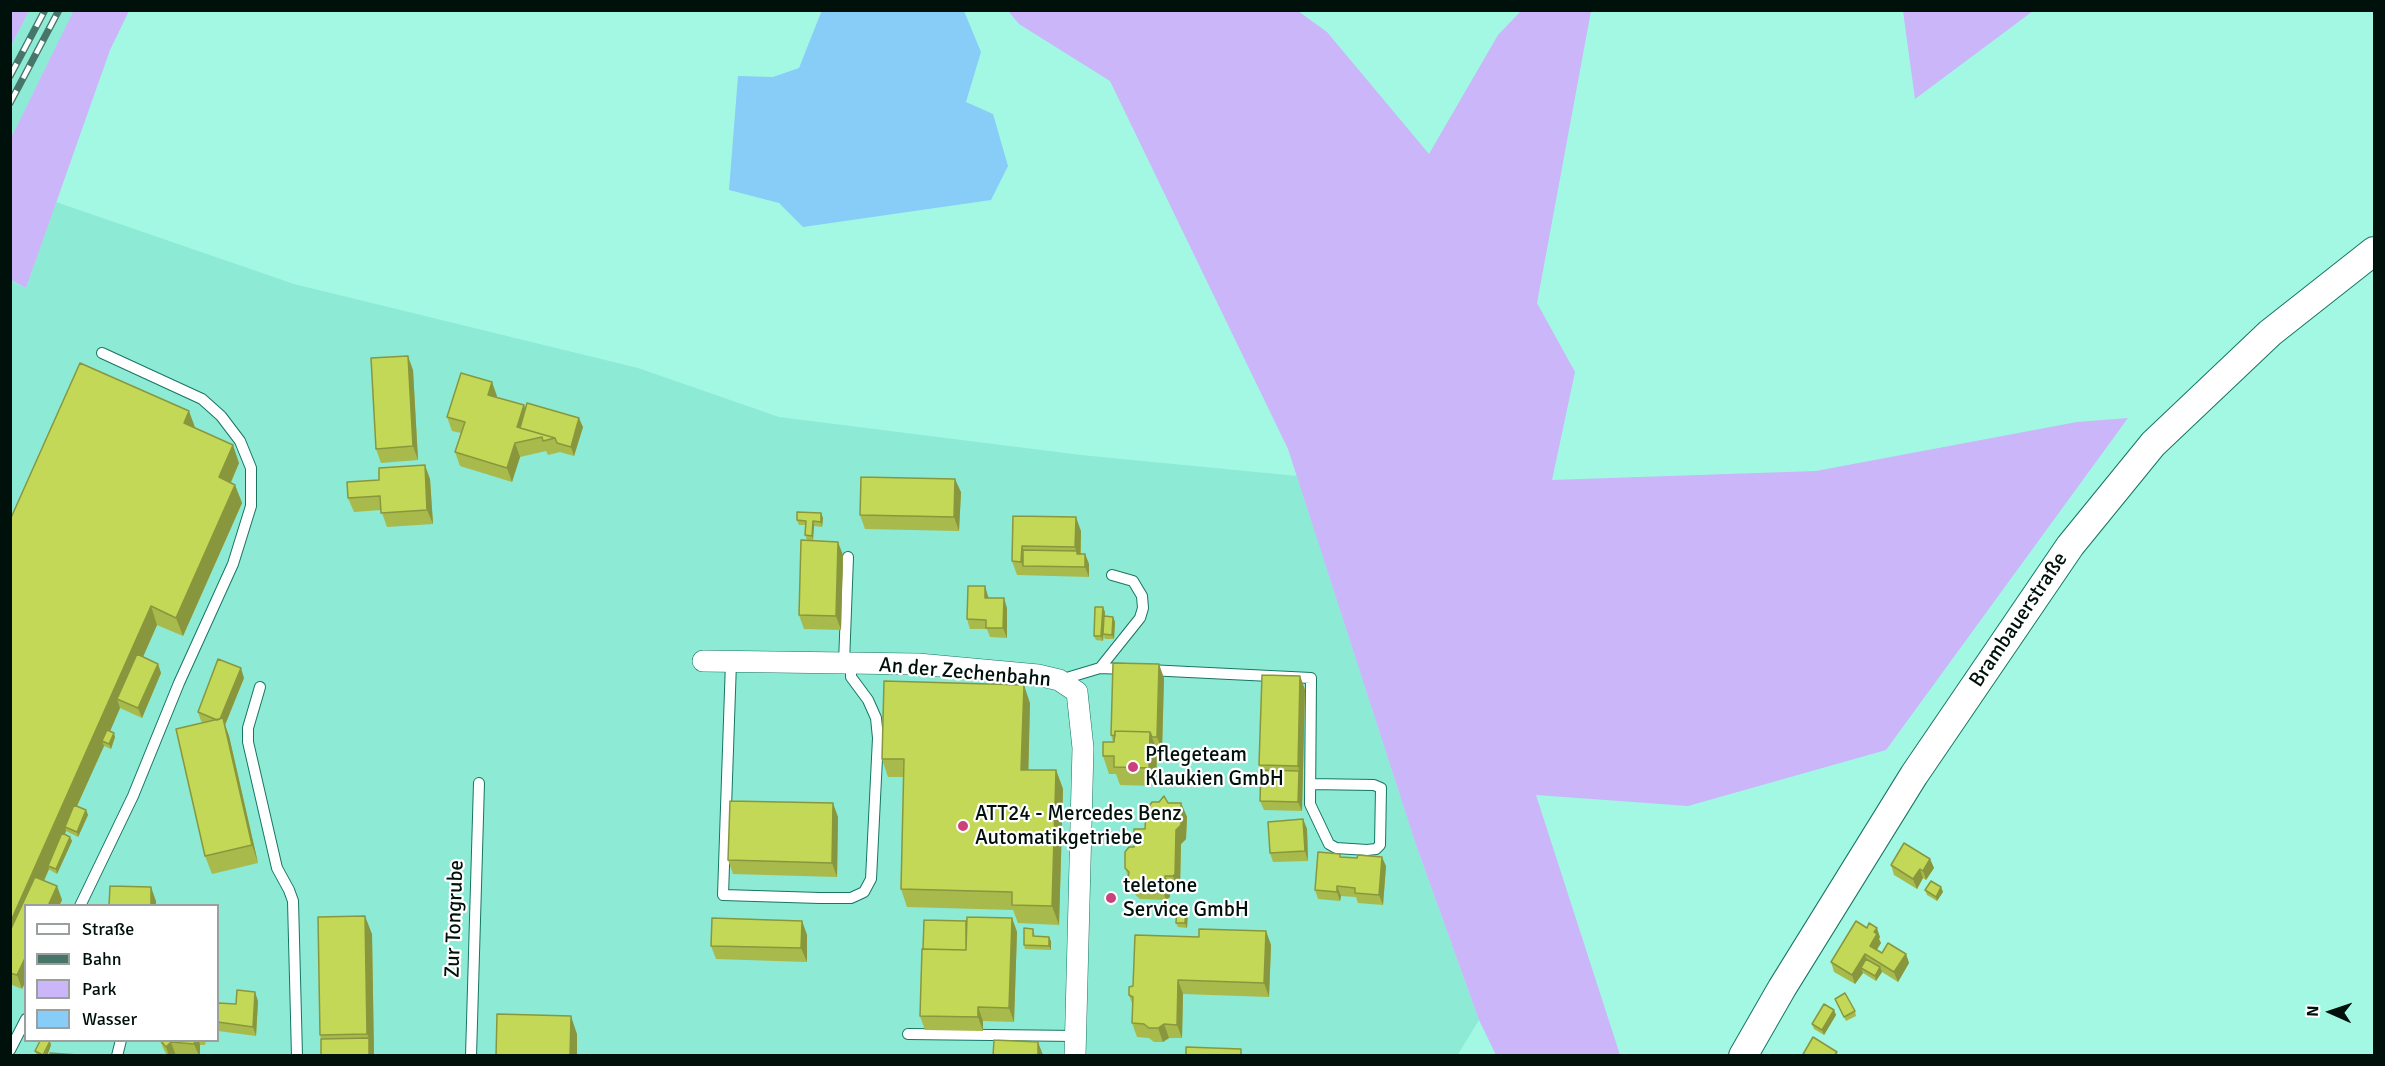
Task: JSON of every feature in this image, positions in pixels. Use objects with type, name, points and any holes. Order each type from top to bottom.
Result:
[{"type":"main road","name":"Brambauerstraße","points":[[1743,1056],[1782,988],[1914,775],[2070,546],[2153,444],[2270,333],[2374,251]]},
{"type":"street","name":"An der Zechenbahn","points":[[703,662],[918,664],[1038,675],[1059,680],[1077,693],[1083,748],[1075,1046]]},
{"type":"lane","points":[[81,904],[133,796],[178,683],[232,564],[251,506],[251,468],[240,441],[221,416],[202,399],[102,353]]},
{"type":"lane","points":[[731,662],[723,895],[851,898],[864,892],[871,879],[878,738],[876,718],[868,700],[851,677],[848,663],[848,556]]},
{"type":"lane","points":[[1100,668],[1140,618],[1143,608],[1142,596],[1133,581],[1112,575]]},
{"type":"lane","points":[[1059,680],[1100,668],[1311,678],[1310,784],[1310,804],[1329,844],[1336,848],[1367,850],[1376,849],[1380,845],[1381,788],[1374,785],[1310,784]]},
{"type":"lane","points":[[260,687],[248,728],[248,742],[277,868],[293,901],[297,1056]]},
{"type":"lane","name":"Zur Tongrube","points":[[471,1056],[479,783]]},
{"type":"lane","points":[[10,1050],[24,1022]]},
{"type":"lane","points":[[908,1034],[1075,1046]]},
{"type":"shaded area","points":[[29,11],[74,11],[11,138],[11,46]]},
{"type":"shaded area","points":[[56,202],[294,284],[638,368],[779,417],[1081,455],[1297,476],[1416,845],[1479,1020],[1457,1056],[11,1055],[10,280],[26,288]]},
{"type":"green space","points":[[74,10],[129,11],[110,50],[26,288],[11,280],[11,138]]},
{"type":"green space","points":[[1903,10],[2033,11],[1915,99]]},
{"type":"green space","points":[[10,11],[29,11],[11,46]]},
{"type":"green space","points":[[1008,11],[1298,11],[1327,32],[1429,154],[1498,35],[1521,11],[1591,11],[1537,303],[1575,372],[1552,480],[1816,471],[2077,422],[2128,418],[1886,750],[1688,806],[1536,795],[1620,1055],[1496,1055],[1479,1020],[1416,845],[1288,449],[1110,81],[1019,24]]},
{"type":"water","points":[[822,10],[964,11],[981,52],[966,102],[993,114],[1008,166],[991,200],[803,227],[779,203],[729,190],[738,76],[773,77],[799,68]]},
{"type":"building","points":[[408,356],[413,446],[376,449],[371,358]]},
{"type":"building","points":[[80,363],[189,411],[184,423],[233,445],[219,477],[235,485],[176,618],[151,606],[10,923],[10,520]]},
{"type":"building","points":[[461,373],[492,382],[488,395],[524,405],[517,427],[555,438],[543,441],[542,437],[515,443],[507,468],[455,452],[465,422],[447,417]]},
{"type":"building","points":[[527,403],[579,418],[571,447],[557,443],[555,438],[520,428]]},
{"type":"building","points":[[425,465],[427,510],[381,513],[380,496],[348,498],[347,482],[379,480],[379,468]]},
{"type":"building","points":[[861,477],[955,479],[954,517],[860,515]]},
{"type":"building","points":[[797,512],[821,513],[821,522],[813,521],[812,536],[805,535],[806,521],[797,520]]},
{"type":"building","points":[[1013,516],[1076,517],[1075,547],[1022,546],[1021,562],[1012,561]]},
{"type":"building","points":[[801,540],[838,542],[836,616],[799,615]]},
{"type":"building","points":[[1023,550],[1077,551],[1077,554],[1085,554],[1085,567],[1023,566]]},
{"type":"building","points":[[968,586],[985,586],[985,598],[1004,598],[1003,628],[986,628],[986,620],[967,619]]},
{"type":"building","points":[[1095,607],[1103,607],[1101,636],[1094,636]]},
{"type":"building","points":[[1104,616],[1113,617],[1112,635],[1103,634]]},
{"type":"building","points":[[137,654],[158,664],[138,708],[117,699]]},
{"type":"building","points":[[218,659],[241,668],[220,719],[217,720],[198,712]]},
{"type":"building","points":[[1113,663],[1159,664],[1157,737],[1152,737],[1150,732],[1115,731],[1115,736],[1111,735]]},
{"type":"building","points":[[1262,675],[1300,676],[1298,766],[1259,765]]},
{"type":"building","points":[[884,681],[1024,685],[1021,770],[1056,770],[1052,906],[1012,905],[1012,892],[901,889],[904,759],[882,759]]},
{"type":"building","points":[[223,718],[252,845],[205,856],[176,729]]},
{"type":"building","points":[[107,730],[114,733],[109,744],[102,741]]},
{"type":"building","points":[[1115,731],[1150,732],[1149,768],[1114,767],[1114,756],[1103,756],[1103,742],[1114,742]]},
{"type":"building","points":[[1261,770],[1299,771],[1298,802],[1260,801]]},
{"type":"building","points":[[1164,796],[1168,803],[1181,803],[1181,825],[1176,830],[1175,874],[1165,876],[1165,883],[1161,886],[1135,886],[1128,879],[1125,852],[1129,847],[1134,847],[1134,829],[1145,829],[1146,812],[1150,812],[1152,802],[1159,802]]},
{"type":"building","points":[[730,801],[833,803],[832,863],[728,860]]},
{"type":"building","points":[[74,805],[86,810],[77,832],[65,827]]},
{"type":"building","points":[[1303,819],[1305,851],[1270,853],[1268,822]]},
{"type":"building","points":[[62,833],[70,837],[56,869],[48,866]]},
{"type":"building","points":[[1904,843],[1930,859],[1923,871],[1920,869],[1913,879],[1891,865]]},
{"type":"building","points":[[1318,852],[1340,854],[1340,857],[1357,858],[1358,855],[1382,857],[1379,895],[1355,893],[1355,888],[1337,886],[1337,892],[1315,890]]},
{"type":"building","points":[[35,877],[57,886],[49,904],[24,904],[24,960],[17,975],[10,973],[10,931]]},
{"type":"building","points":[[1931,881],[1941,887],[1936,897],[1925,890]]},
{"type":"building","points":[[110,886],[151,887],[151,904],[109,904]]},
{"type":"building","points":[[1177,905],[1186,905],[1185,923],[1176,923]]},
{"type":"building","points":[[365,916],[367,1034],[320,1035],[318,917]]},
{"type":"building","points":[[967,917],[1012,918],[1009,1008],[978,1007],[978,1017],[920,1016],[922,949],[966,950]]},
{"type":"building","points":[[712,918],[802,921],[801,948],[711,946]]},
{"type":"building","points":[[924,920],[966,921],[966,950],[923,949]]},
{"type":"building","points":[[1856,921],[1867,928],[1869,923],[1877,928],[1874,932],[1877,934],[1870,946],[1882,953],[1888,943],[1906,954],[1894,972],[1865,954],[1852,975],[1831,962]]},
{"type":"building","points":[[1024,928],[1033,929],[1033,936],[1049,937],[1049,946],[1024,945]]},
{"type":"building","points":[[1199,929],[1266,931],[1264,983],[1178,980],[1177,1025],[1164,1024],[1158,1028],[1149,1028],[1144,1024],[1132,1023],[1133,997],[1129,995],[1129,987],[1133,986],[1135,935],[1199,937]]},
{"type":"building","points":[[1866,959],[1880,967],[1875,976],[1861,968]]},
{"type":"building","points":[[237,990],[255,992],[253,1027],[219,1022],[219,1003],[236,1004]]},
{"type":"building","points":[[1845,993],[1855,1011],[1844,1017],[1835,999]]},
{"type":"building","points":[[1824,1004],[1834,1010],[1822,1030],[1812,1024]]},
{"type":"building","points":[[497,1014],[571,1016],[570,1056],[496,1056]]},
{"type":"building","points":[[1813,1037],[1837,1052],[1834,1056],[1802,1056]]},
{"type":"building","points":[[369,1038],[369,1056],[321,1056],[321,1039]]},
{"type":"building","points":[[994,1040],[1038,1042],[1038,1056],[993,1056]]},
{"type":"building","points":[[40,1042],[50,1042],[43,1055],[35,1051]]},
{"type":"building","points":[[162,1042],[171,1042],[166,1047]]},
{"type":"building","points":[[171,1042],[195,1042],[194,1044]]},
{"type":"building","points":[[1186,1047],[1241,1049],[1241,1056],[1186,1056]]},
{"type":"building","points":[[50,1053],[78,1055],[78,1056],[50,1056]]},
{"type":"railway","points":[[10,76],[45,10]]},
{"type":"railway","points":[[10,103],[59,10]]},
{"type":"place","name":"Pflegeteam Klaukien GmbH","points":[[1133,767]]},
{"type":"place","name":"ATT24 - Mercedes Benz Automatikgetriebe","points":[[963,826]]},
{"type":"place","name":"teletone Service GmbH","points":[[1111,898]]}]
